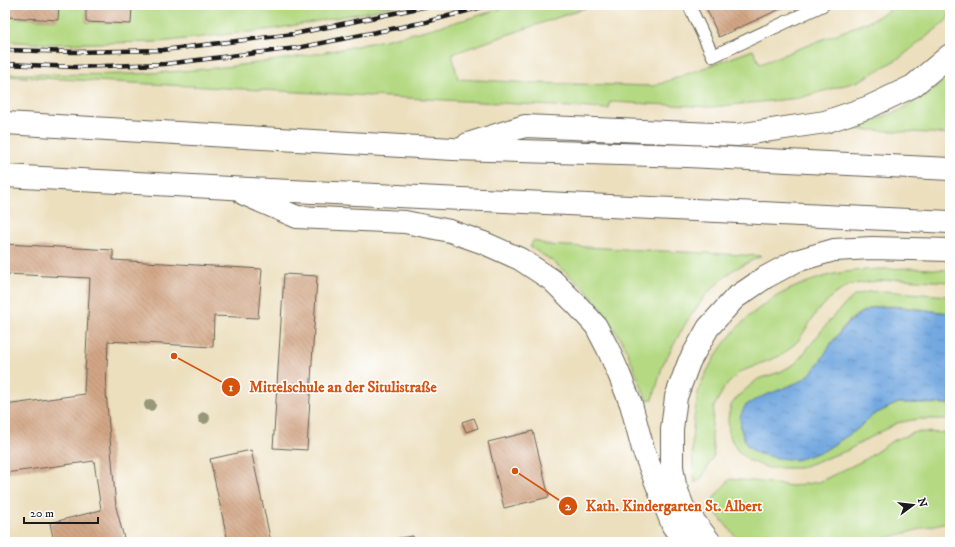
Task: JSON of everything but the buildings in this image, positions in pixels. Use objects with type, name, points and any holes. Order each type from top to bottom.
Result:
[{"type":"highway","points":[[453,149],[525,126],[737,135],[825,122],[870,107],[913,86],[950,54]]},
{"type":"highway","points":[[5,124],[453,149],[687,156],[950,169]]},
{"type":"highway","points":[[5,176],[950,222]]},
{"type":"highway","points":[[230,188],[297,217],[405,222],[450,231],[484,243],[520,259],[552,280],[596,326],[608,349],[631,404],[643,449],[673,526],[685,542]]},
{"type":"highway","points":[[710,542],[683,507],[675,485],[672,467],[672,428],[676,397],[689,362],[708,328],[735,298],[766,277],[796,261],[834,250],[872,248],[950,250]]},
{"type":"lane","points":[[689,5],[713,56],[823,5]]},
{"type":"green space","points":[[59,5],[86,5],[86,22],[130,24],[132,5],[397,5],[373,11],[274,29],[159,42],[48,44],[5,41],[5,17],[57,20]]},
{"type":"green space","points":[[513,5],[594,5],[452,54],[458,79],[533,83],[654,86],[753,50],[760,64],[872,20],[899,5],[950,5],[950,15],[945,22],[901,57],[859,81],[799,98],[712,107],[610,102],[609,109],[5,76],[5,74],[128,74],[169,72],[300,57],[343,49],[429,29]]},
{"type":"green space","points":[[950,74],[950,134],[850,129],[899,111],[938,86]]},
{"type":"green space","points":[[534,240],[546,245],[761,256],[733,270],[707,293],[687,321],[663,364],[653,399],[647,400],[624,344],[603,312],[584,288],[551,260],[530,247]]},
{"type":"green space","points":[[911,268],[950,270],[950,282],[899,279],[850,285],[833,295],[816,313],[798,341],[782,355],[740,372],[724,388],[714,407],[711,434],[714,455],[701,479],[695,483],[692,455],[692,435],[699,389],[704,376],[718,352],[746,319],[781,294],[826,276],[857,271]]},
{"type":"green space","points":[[882,291],[950,296],[950,313],[883,306],[871,308],[856,315],[843,327],[817,366],[803,380],[745,406],[741,430],[747,446],[757,453],[777,458],[855,431],[873,415],[898,403],[950,404],[950,419],[918,419],[897,423],[846,451],[799,468],[768,468],[748,460],[737,450],[729,435],[728,418],[731,405],[739,395],[758,379],[780,372],[796,363],[835,314],[854,296],[867,292]]},
{"type":"green space","points":[[916,432],[950,433],[950,521],[872,542],[740,542],[710,506],[715,496],[730,479],[792,486],[819,482],[866,459],[892,441]]},
{"type":"water","points":[[874,307],[895,307],[950,313],[950,404],[898,403],[873,415],[855,431],[824,451],[796,460],[777,458],[757,453],[747,446],[741,430],[740,417],[745,406],[756,399],[801,381],[811,373],[832,342],[848,323],[861,313]]},
{"type":"railway","points":[[5,50],[76,52],[163,50],[294,34],[433,5]]},
{"type":"railway","points":[[5,64],[75,67],[165,64],[297,48],[426,22],[489,5]]},
{"type":"place","name":"Mittelschule an der Situlistraße","points":[[174,356]]},
{"type":"place","name":"Kath. Kindergarten St. Albert","points":[[515,471]]}]
